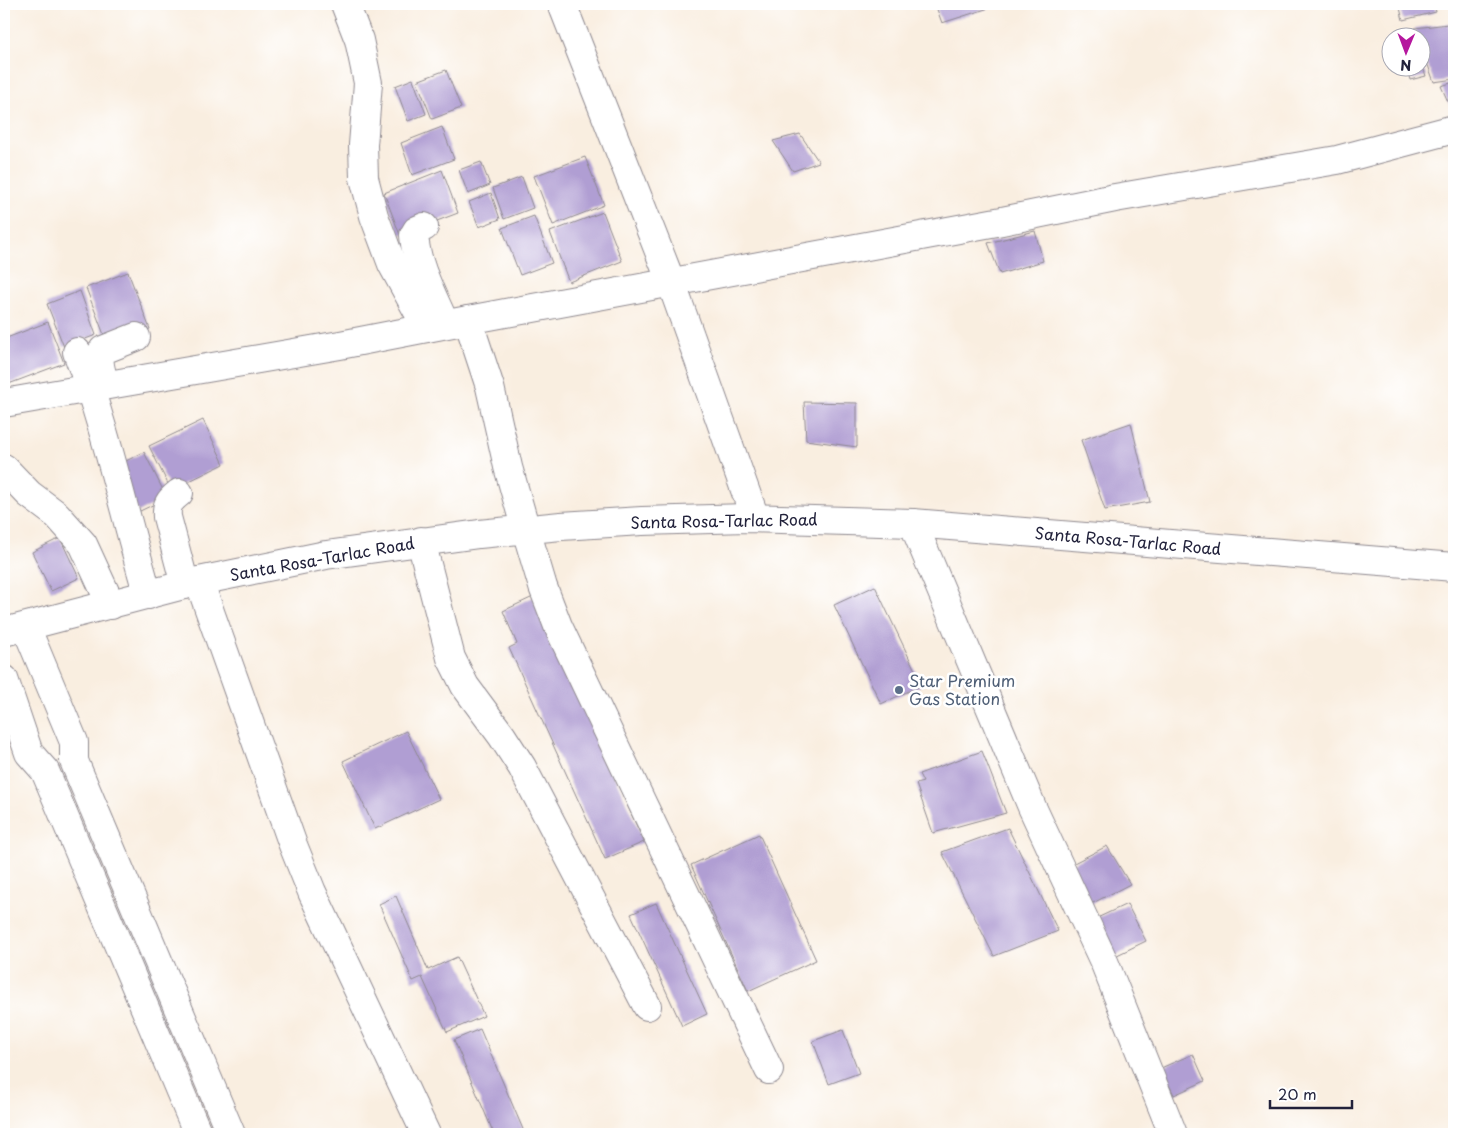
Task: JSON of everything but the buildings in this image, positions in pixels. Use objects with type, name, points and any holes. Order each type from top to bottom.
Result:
[{"type":"main road","points":[[345,4],[359,40],[368,83],[363,145],[364,178],[374,216],[392,264],[447,324],[490,387],[508,467],[543,587],[558,626],[769,1070]]},
{"type":"main road","points":[[562,4],[671,282],[755,518]]},
{"type":"main road","points":[[4,403],[340,345],[1115,198],[1337,160],[1454,129]]},
{"type":"main road","points":[[424,227],[417,230],[414,235],[415,248],[420,265],[447,324]]},
{"type":"main road","points":[[136,337],[103,350],[100,354],[98,387],[127,527],[148,595]]},
{"type":"main road","points":[[77,352],[98,387]]},
{"type":"main road","points":[[4,468],[28,494],[58,515],[83,544],[111,605]]},
{"type":"main road","points":[[179,493],[166,507],[167,517],[192,583],[312,892],[426,1134]]},
{"type":"main road","name":"Santa Rosa-Tarlac Road","points":[[15,630],[192,583],[326,555],[421,541],[599,523],[755,518],[913,523],[1454,568]]},
{"type":"main road","points":[[913,523],[1032,807],[1105,964],[1173,1134]]},
{"type":"main road","points":[[421,541],[454,665],[465,686],[522,767],[648,1006]]},
{"type":"main road","points":[[15,630],[74,742],[74,761],[231,1134]]},
{"type":"main road","points":[[4,679],[29,754],[46,771],[198,1134]]},
{"type":"place","name":"Star Premium Gas Station","points":[[899,690]]}]
